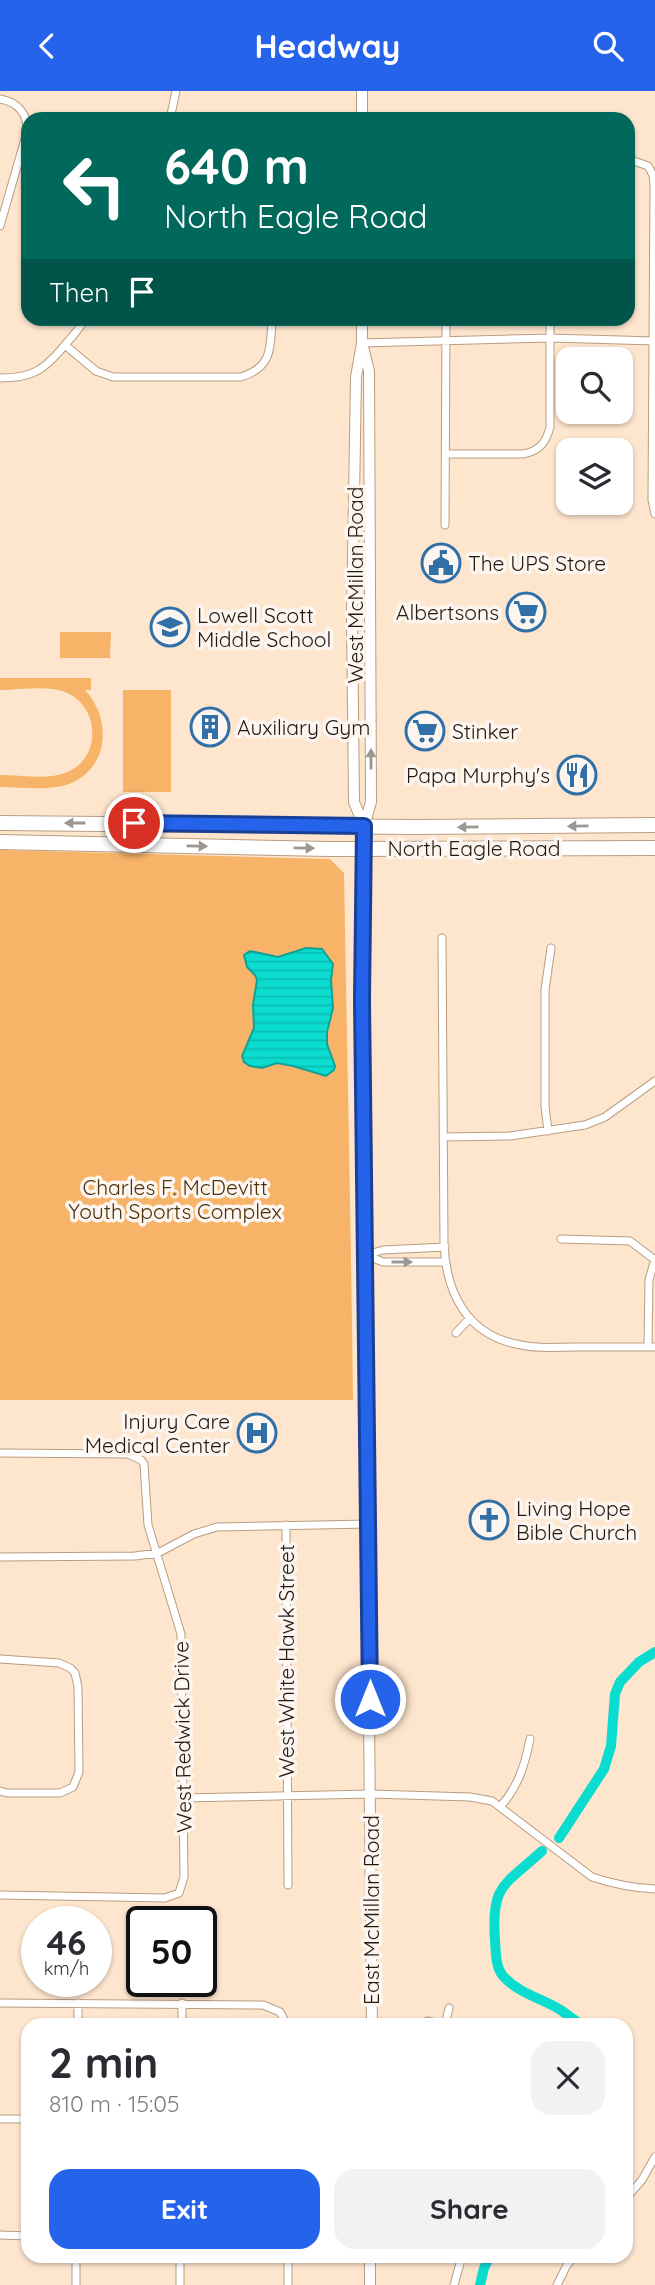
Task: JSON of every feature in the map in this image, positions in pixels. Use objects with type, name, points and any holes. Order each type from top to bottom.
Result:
[{"type":"highway","name":"North Eagle Road","points":[[0,823],[655,825]]},
{"type":"highway","name":"North Eagle Road","points":[[0,842],[364,848],[655,848]]},
{"type":"main road","points":[[362,91],[362,112]]},
{"type":"main road","name":"West McMillan Road","points":[[362,326],[356,377],[352,618],[354,802],[364,826]]},
{"type":"main road","name":"West McMillan Road","points":[[362,343],[369,377],[371,801],[364,826],[362,1000],[371,1794]]},
{"type":"main road","points":[[356,455],[362,447],[363,400],[369,377]]},
{"type":"main road","name":"East McMillan Road","points":[[371,1794],[372,2018]]},
{"type":"main road","points":[[370,2263],[370,2285]]},
{"type":"street","points":[[172,112],[176,91]]},
{"type":"street","points":[[0,99],[16,104],[23,112]]},
{"type":"street","points":[[0,226],[21,153]]},
{"type":"street","points":[[635,161],[648,166],[653,174],[654,185],[652,500],[655,514]]},
{"type":"street","points":[[0,378],[34,374],[51,362],[80,326]]},
{"type":"street","points":[[65,345],[96,371],[113,377],[241,377],[255,373],[264,365],[270,351],[272,326]]},
{"type":"street","points":[[445,525],[446,326]]},
{"type":"street","points":[[446,454],[523,454],[542,446],[550,427],[550,326]]},
{"type":"street","points":[[362,343],[550,338],[654,341]]},
{"type":"street","points":[[442,938],[444,1247],[454,1295],[470,1318],[491,1335],[521,1345],[652,1347],[649,1280],[655,1259],[630,1241],[561,1239]]},
{"type":"street","points":[[548,1131],[545,1106],[545,990],[551,949]]},
{"type":"street","points":[[443,1137],[510,1136],[596,1122],[655,1081]]},
{"type":"street","points":[[366,1255],[383,1249],[444,1247]]},
{"type":"street","points":[[366,1255],[383,1262],[445,1262]]},
{"type":"street","points":[[456,1333],[470,1318]]},
{"type":"street","name":"West Redwick Drive","points":[[0,1453],[128,1454],[141,1460],[145,1470],[147,1518],[181,1633],[184,1882],[179,1893],[165,1898],[0,1895]]},
{"type":"street","points":[[0,1557],[135,1556],[158,1553],[194,1534],[217,1527],[369,1524]]},
{"type":"street","name":"West White Hawk Street","points":[[286,1525],[288,1885]]},
{"type":"street","points":[[0,1659],[59,1663],[70,1668],[77,1678],[79,1772],[73,1787],[60,1793],[0,1791]]},
{"type":"street","points":[[500,1807],[510,1796],[524,1769],[530,1739]]},
{"type":"street","points":[[183,1798],[371,1794],[470,1797],[492,1801],[592,1877],[621,1885],[655,1889]]},
{"type":"street","points":[[0,2003],[263,2005],[280,2012],[283,2018]]},
{"type":"street","points":[[78,2003],[78,2018]]},
{"type":"street","points":[[182,2003],[182,2018]]},
{"type":"street","points":[[447,2018],[449,2008]]},
{"type":"street","points":[[0,2119],[21,2119]]},
{"type":"street","points":[[633,2190],[655,2157]]},
{"type":"street","points":[[0,2235],[21,2235]]},
{"type":"street","points":[[76,2263],[76,2285]]},
{"type":"street","points":[[180,2263],[180,2285]]},
{"type":"street","points":[[288,2263],[288,2285]]},
{"type":"street","points":[[454,2285],[460,2263]]},
{"type":"street","points":[[557,2285],[570,2263]]},
{"type":"green space","points":[[60,632],[111,632],[110,658],[60,658]]},
{"type":"green space","points":[[0,678],[91,678],[91,690],[85,690],[100,716],[102,743],[98,757],[80,778],[66,785],[50,788],[0,787],[0,775],[50,776],[65,773],[77,766],[86,757],[92,733],[91,720],[77,699],[65,692],[50,689],[0,690]]},
{"type":"green space","points":[[123,690],[171,690],[171,792],[123,792]]},
{"type":"green space","name":"Charles F. McDevitt Youth Sports Complex","points":[[0,850],[330,859],[344,873],[353,1400],[0,1400]]},
{"type":"water","points":[[306,948],[322,949],[333,964],[333,1008],[327,1044],[334,1070],[326,1076],[277,1063],[262,1068],[250,1066],[244,1062],[242,1056],[254,1028],[253,1005],[257,980],[247,967],[244,955],[250,951],[278,957]]},
{"type":"waterway","points":[[559,1838],[604,1769],[611,1746],[615,1694],[620,1682],[639,1662],[655,1652]]},
{"type":"waterway","points":[[542,1851],[509,1880],[498,1896],[494,1922],[497,1963],[500,1972],[509,1982],[572,2018]]},
{"type":"waterway","points":[[480,2285],[486,2263]]},
{"type":"place","name":"The UPS Store","points":[[441,563]]},
{"type":"place","name":"Albertsons","points":[[526,612]]},
{"type":"place","name":"Lowell Scott Middle School","points":[[170,627]]},
{"type":"place","name":"Auxiliary Gym","points":[[210,727]]},
{"type":"place","name":"Stinker","points":[[425,731]]},
{"type":"place","name":"Papa Murphy's","points":[[577,775]]},
{"type":"place","name":"Injury Care Medical Center","points":[[257,1433]]},
{"type":"place","name":"Living Hope Bible Church","points":[[489,1520]]},
{"type":"route","points":[[134,823],[364,826],[362,1000],[370,1699]]}]
